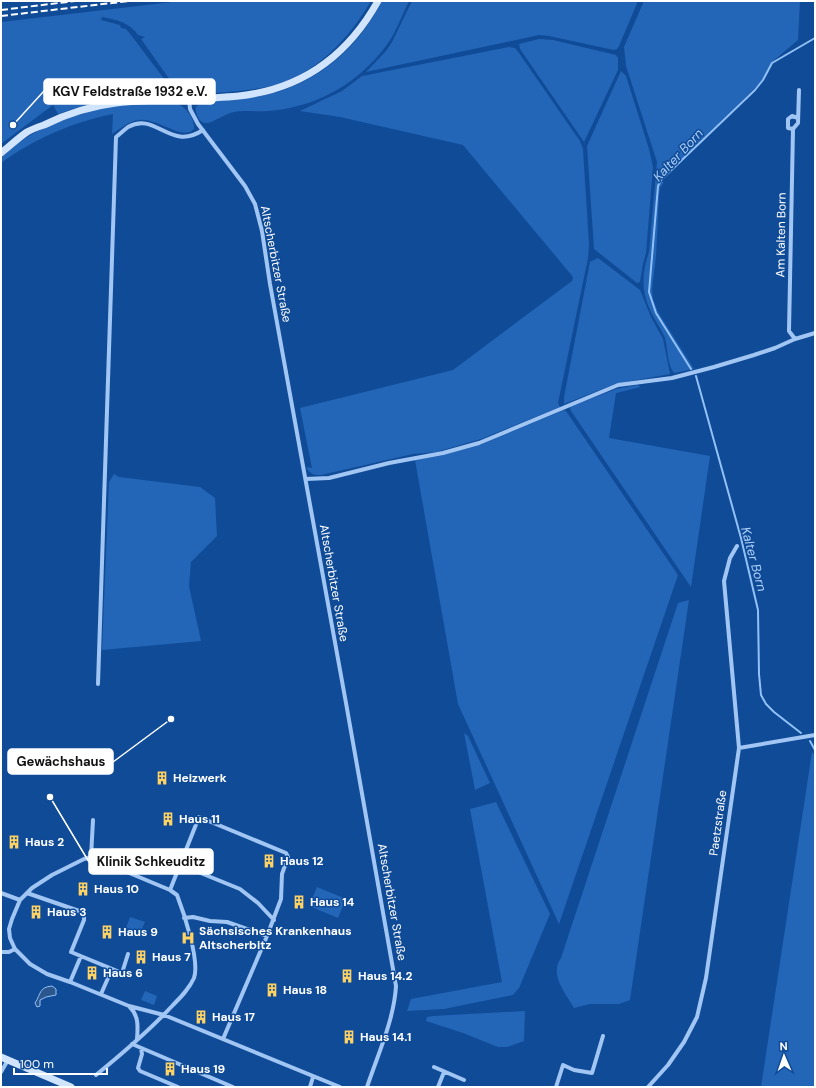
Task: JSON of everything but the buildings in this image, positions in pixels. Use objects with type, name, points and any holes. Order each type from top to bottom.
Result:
[{"type":"street","points":[[1,152],[28,132],[68,114],[115,103],[234,96],[259,93],[292,82],[308,75],[330,61],[361,29],[378,1]]},
{"type":"street","name":"Am Kalten Born","points":[[795,339],[789,331],[793,129],[798,123],[800,90]]},
{"type":"street","name":"Altscherbitzer Straße","points":[[189,98],[190,110],[198,124],[245,186],[255,204],[262,231],[270,284],[396,986],[391,1017],[367,1087]]},
{"type":"street","name":"Am Kalten Born","points":[[793,129],[788,128],[788,118],[792,116],[798,118]]},
{"type":"street","points":[[98,684],[116,137],[128,127],[140,124],[148,124],[175,136],[183,137],[196,134],[203,130]]},
{"type":"street","points":[[306,479],[329,478],[389,463],[443,453],[479,443],[618,385],[672,378],[714,367],[775,348],[795,339],[815,333]]},
{"type":"street","name":"Paetzstraße","points":[[648,1087],[668,1065],[684,1042],[697,1017],[706,978],[739,748],[724,582],[730,558],[737,546]]},
{"type":"street","points":[[739,748],[815,736]]},
{"type":"street","points":[[170,890],[181,866],[199,816],[286,853],[288,857],[281,880],[282,899],[223,1039]]},
{"type":"street","points":[[91,857],[93,820]]},
{"type":"street","points":[[96,1075],[164,1015],[186,992],[194,978],[195,958],[177,895],[170,890],[91,857],[84,858],[52,875],[27,892],[20,900],[12,919],[10,938],[15,949],[30,964],[47,974],[129,1006],[164,1015],[340,1087]]},
{"type":"street","points":[[181,866],[240,889],[258,903],[274,920]]},
{"type":"street","points":[[27,892],[82,912],[84,915],[84,920],[71,952],[122,973],[128,954]]},
{"type":"street","points":[[1,893],[20,900]]},
{"type":"street","points":[[184,918],[193,917],[210,921],[227,922],[267,936]]},
{"type":"street","points":[[1,952],[9,952],[15,949]]},
{"type":"street","points":[[70,982],[81,956]]},
{"type":"street","points":[[101,994],[112,968]]},
{"type":"street","points":[[129,1006],[135,1011],[137,1017],[137,1039]]},
{"type":"street","points":[[556,1087],[563,1065],[574,1070],[592,1073],[603,1036]]},
{"type":"street","points":[[132,1044],[233,1087]]},
{"type":"street","points":[[141,1048],[142,1054],[138,1068],[140,1072],[178,1087]]},
{"type":"street","points":[[1,1072],[4,1058],[71,1087]]},
{"type":"street","points":[[434,1067],[464,1080]]},
{"type":"street","points":[[438,1087],[444,1072]]},
{"type":"street","points":[[310,1087],[313,1077]]},
{"type":"shaded area","points":[[181,1],[371,1],[352,29],[329,54],[302,73],[287,81],[250,90],[186,95],[177,90],[141,39],[145,37],[138,35],[127,24],[102,17],[101,20],[120,25],[121,28],[126,29],[168,84],[169,89],[167,92],[160,97],[107,101],[85,105],[58,114],[53,105],[1,144],[1,22]]},
{"type":"shaded area","points":[[382,1],[409,1],[392,37],[383,50],[365,69],[345,85],[327,95],[298,106],[268,111],[234,112],[208,123],[204,123],[198,117],[196,107],[201,102],[243,99],[271,94],[310,78],[344,53],[371,20]]},
{"type":"shaded area","points":[[412,1],[638,1],[619,46],[614,50],[539,35],[366,72],[386,51],[392,42]]},
{"type":"shaded area","points":[[644,1],[800,1],[798,40],[772,62],[763,80],[659,181],[664,182],[660,188],[659,196],[656,256],[652,289],[653,299],[658,312],[694,369],[674,373],[669,361],[665,338],[650,310],[645,295],[644,274],[649,252],[657,162],[626,66],[624,47]]},
{"type":"shaded area","points":[[539,39],[553,40],[616,55],[618,58],[618,70],[584,142],[520,49],[519,44]]},
{"type":"shaded area","points":[[509,47],[515,48],[519,53],[580,141],[583,149],[589,245],[588,258],[558,403],[560,407],[481,439],[436,452],[413,454],[321,475],[312,474],[306,467],[312,468],[300,408],[453,370],[572,281],[573,277],[463,145],[340,117],[300,111],[342,91],[362,76]]},
{"type":"shaded area","points":[[621,71],[626,76],[649,149],[653,167],[646,253],[640,282],[637,283],[594,249],[587,146]]},
{"type":"shaded area","points":[[173,102],[185,109],[191,116],[194,129],[190,132],[179,132],[152,121],[139,120],[128,124],[112,134],[113,114],[84,121],[54,132],[1,163],[1,157],[27,137],[55,122],[71,116],[118,105]]},
{"type":"shaded area","points":[[598,258],[640,290],[651,317],[663,339],[670,374],[615,384],[564,404],[564,397],[590,262]]},
{"type":"shaded area","points":[[638,385],[640,387],[616,393],[609,438],[710,456],[691,587],[571,411],[570,407],[616,389]]},
{"type":"shaded area","points":[[564,410],[678,575],[559,924],[458,704],[415,460],[443,455],[480,445]]},
{"type":"shaded area","points":[[114,474],[119,477],[200,487],[215,498],[217,536],[191,562],[189,586],[201,641],[102,650],[109,482]]},
{"type":"shaded area","points":[[689,600],[630,1000],[619,1004],[590,1004],[574,1008],[557,977],[558,964],[678,603]]},
{"type":"shaded area","points":[[464,733],[468,736],[490,783],[475,790]]},
{"type":"shaded area","points":[[812,752],[815,756],[815,1087],[761,1087]]},
{"type":"shaded area","points":[[496,802],[550,914],[519,988],[513,995],[444,1009],[407,1011],[411,999],[502,982],[470,809]]},
{"type":"shaded area","points":[[317,887],[346,899],[338,918],[309,906]]},
{"type":"shaded area","points":[[130,917],[145,922],[140,933],[126,928]]},
{"type":"shaded area","points":[[52,986],[56,989],[56,995],[40,1000],[40,1006],[37,1007],[35,1003],[42,989]]},
{"type":"shaded area","points":[[145,991],[157,996],[154,1005],[141,1000]]},
{"type":"shaded area","points":[[525,1011],[524,1041],[507,1047],[498,1047],[463,1033],[426,1021],[427,1017],[433,1016]]},
{"type":"waterway","name":"Kalter Born","points":[[691,369],[656,313],[649,292],[658,186],[661,180],[755,90],[763,80],[772,63],[815,38]]},
{"type":"waterway","name":"Kalter Born","points":[[696,376],[741,538],[758,610],[759,674],[761,695],[766,704],[774,712],[801,733]]},
{"type":"waterway","name":"Kalter Born","points":[[810,741],[815,750]]},
{"type":"railway","points":[[1,10],[75,1]]},
{"type":"railway","points":[[1,16],[129,1]]},
{"type":"place","name":"KGV Feldstraße 1932 e.V.","points":[[13,125]]},
{"type":"place","name":"Gewächshaus","points":[[171,719]]},
{"type":"place","name":"Heizwerk","points":[[162,778]]},
{"type":"place","name":"Klinik Schkeuditz","points":[[50,797]]},
{"type":"place","name":"Haus 11","points":[[168,819]]},
{"type":"place","name":"Haus 2","points":[[14,842]]},
{"type":"place","name":"Haus 12","points":[[269,861]]},
{"type":"place","name":"Haus 10","points":[[83,889]]},
{"type":"place","name":"Haus 14","points":[[299,902]]},
{"type":"place","name":"Haus 3","points":[[36,912]]},
{"type":"place","name":"Haus 9","points":[[107,932]]},
{"type":"place","name":"Sächsisches Krankenhaus Altscherbitz","points":[[188,938]]},
{"type":"place","name":"Haus 7","points":[[141,957]]},
{"type":"place","name":"Haus 6","points":[[92,973]]},
{"type":"place","name":"Haus 14.2","points":[[347,976]]},
{"type":"place","name":"Haus 18","points":[[272,990]]},
{"type":"place","name":"Haus 17","points":[[201,1017]]},
{"type":"place","name":"Haus 14.1","points":[[349,1037]]},
{"type":"place","name":"Haus 19","points":[[170,1069]]}]
